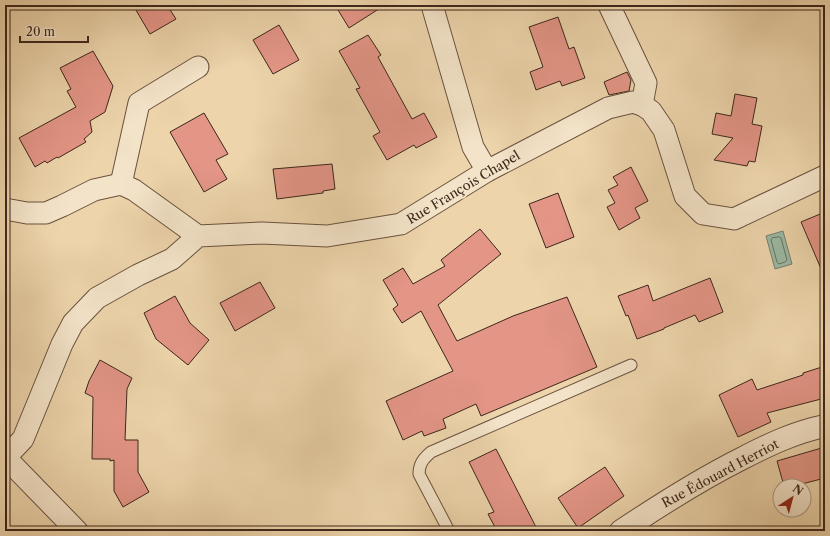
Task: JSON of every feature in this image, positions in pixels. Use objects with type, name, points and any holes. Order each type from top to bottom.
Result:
[{"type":"street","points":[[432,5],[434,17],[473,147],[487,171]]},
{"type":"street","points":[[609,5],[646,83],[642,105],[651,111],[664,130],[685,196],[703,214],[734,219],[825,176]]},
{"type":"street","points":[[121,184],[138,104],[198,67]]},
{"type":"street","name":"Rue François Chapel","points":[[198,236],[262,233],[327,236],[401,224],[487,171],[608,108],[633,102],[642,105]]},
{"type":"street","points":[[5,209],[27,213],[46,213],[94,190],[121,184],[134,190],[198,236],[172,259],[97,298],[73,324],[62,344],[23,439],[5,457],[77,531]]},
{"type":"street","name":"Rue Édouard Herriot","points":[[621,531],[663,502],[732,463],[766,446],[804,430],[825,426]]},
{"type":"lane","points":[[449,531],[419,474],[419,465],[423,459],[431,452],[631,365]]},
{"type":"water","points":[[783,231],[792,264],[775,269],[766,236]]},
{"type":"building","points":[[133,5],[167,5],[176,19],[150,34]]},
{"type":"building","points":[[335,5],[385,5],[349,28]]},
{"type":"building","points":[[558,17],[569,49],[574,47],[585,78],[562,86],[560,81],[536,90],[530,72],[543,67],[529,27]]},
{"type":"building","points":[[279,25],[299,60],[273,74],[253,40]]},
{"type":"building","points":[[368,35],[381,55],[378,57],[412,119],[424,113],[437,137],[416,148],[414,145],[387,160],[373,136],[380,132],[356,89],[360,88],[339,51]]},
{"type":"building","points":[[93,51],[113,86],[105,112],[90,121],[92,132],[84,139],[86,142],[58,158],[57,157],[47,163],[45,161],[35,167],[19,138],[76,107],[67,91],[71,89],[60,68]]},
{"type":"building","points":[[627,72],[631,80],[629,91],[609,95],[604,82]]},
{"type":"building","points":[[735,94],[757,98],[752,124],[762,126],[755,162],[749,161],[747,166],[714,160],[733,138],[712,134],[716,113],[731,116]]},
{"type":"building","points":[[204,113],[228,154],[216,160],[227,179],[204,192],[170,132]]},
{"type":"building","points":[[332,164],[335,189],[323,191],[323,193],[277,199],[273,169]]},
{"type":"building","points":[[631,167],[648,201],[635,208],[640,218],[619,230],[607,207],[615,203],[608,190],[618,185],[613,177]]},
{"type":"building","points":[[558,193],[574,237],[546,248],[529,204]]},
{"type":"building","points":[[825,212],[825,278],[801,222]]},
{"type":"building","points":[[480,229],[501,254],[438,305],[457,341],[513,316],[567,297],[597,367],[481,416],[476,404],[443,419],[446,428],[424,436],[422,431],[403,440],[386,401],[453,371],[421,311],[402,323],[393,309],[398,305],[383,280],[403,268],[413,284],[445,266],[441,260]]},
{"type":"building","points":[[710,278],[723,312],[699,322],[695,315],[637,339],[628,315],[626,316],[618,296],[648,285],[653,301]]},
{"type":"building","points":[[260,282],[275,308],[235,331],[220,303]]},
{"type":"building","points":[[175,296],[190,323],[209,340],[188,365],[156,339],[144,313]]},
{"type":"building","points":[[100,360],[132,378],[127,389],[125,440],[138,440],[138,472],[149,492],[123,507],[114,491],[114,460],[92,459],[93,397],[85,393],[89,381]]},
{"type":"building","points":[[825,366],[825,398],[767,413],[771,422],[738,437],[719,395],[752,379],[757,390]]},
{"type":"building","points":[[825,447],[825,478],[812,481],[812,478],[782,478],[777,461]]},
{"type":"building","points":[[496,449],[538,531],[497,531],[488,514],[494,512],[469,462]]},
{"type":"building","points":[[605,467],[624,496],[578,528],[558,498]]}]
